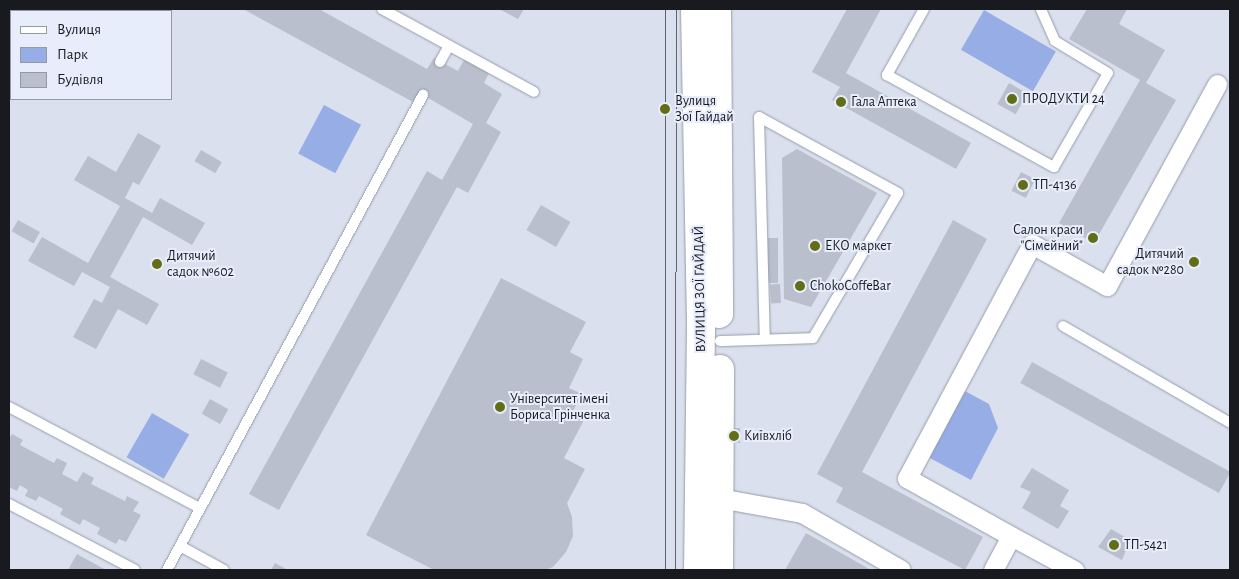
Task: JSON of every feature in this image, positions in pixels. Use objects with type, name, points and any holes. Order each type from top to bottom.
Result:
[{"type":"main road","name":"ВУЛИЦЯ ЗОЇ ГАЙДАЙ","points":[[695,9],[701,327],[698,570]]},
{"type":"main road","name":"ВУЛИЦЯ ЗОЇ ГАЙДАЙ","points":[[717,9],[720,341],[719,570]]},
{"type":"street","points":[[1074,570],[907,478],[1032,244],[1106,286],[1217,84]]},
{"type":"street","points":[[720,498],[802,513],[901,570]]},
{"type":"street","points":[[993,570],[1011,536]]},
{"type":"lane","points":[[382,9],[534,92]]},
{"type":"lane","points":[[924,9],[887,75],[1054,168],[1108,73],[1055,41],[1041,9]]},
{"type":"lane","points":[[440,62],[449,46]]},
{"type":"lane","points":[[167,570],[423,95]]},
{"type":"lane","points":[[720,341],[813,338],[898,192],[759,117],[764,339]]},
{"type":"lane","points":[[1063,326],[1230,422]]},
{"type":"lane","points":[[9,407],[200,508]]},
{"type":"lane","points":[[9,504],[135,570]]},
{"type":"lane","points":[[180,546],[224,570]]},
{"type":"green space","points":[[984,10],[1056,52],[1033,91],[961,50]]},
{"type":"green space","points":[[324,105],[361,125],[335,173],[298,154]]},
{"type":"green space","points":[[963,390],[989,404],[998,428],[971,480],[928,457]]},
{"type":"green space","points":[[152,413],[189,434],[164,479],[126,457]]},
{"type":"building","points":[[243,9],[319,9],[427,69],[434,58],[458,71],[465,58],[490,71],[484,83],[502,94],[486,123],[501,132],[468,193],[457,187],[279,510],[249,494],[427,171],[442,180],[473,124],[418,93],[413,102]]},
{"type":"building","points":[[499,9],[524,9],[518,19]]},
{"type":"building","points":[[847,9],[881,9],[846,73],[971,143],[956,169],[832,100],[840,87],[812,72]]},
{"type":"building","points":[[1087,9],[1127,9],[1119,24],[1165,50],[1146,83],[1176,100],[1094,243],[1059,223],[1140,80],[1069,39]]},
{"type":"building","points":[[1009,83],[1027,93],[1016,114],[997,104]]},
{"type":"building","points":[[138,133],[161,146],[139,185],[133,182],[125,198],[152,213],[160,198],[205,223],[192,245],[143,217],[110,277],[159,304],[147,325],[118,309],[96,349],[73,337],[94,299],[102,303],[110,287],[82,272],[74,286],[28,261],[42,237],[88,263],[120,206],[74,180],[88,156],[116,172]]},
{"type":"building","name":"ЕКО маркет","points":[[797,149],[877,193],[811,307],[784,299],[782,158]]},
{"type":"building","points":[[201,150],[222,162],[215,173],[194,161]]},
{"type":"building","name":"ТП-4136","points":[[1021,172],[1035,179],[1026,198],[1011,191]]},
{"type":"building","points":[[541,205],[570,222],[556,247],[526,230]]},
{"type":"building","points":[[18,220],[40,232],[34,243],[12,231]]},
{"type":"building","points":[[953,220],[987,239],[862,472],[983,537],[965,570],[836,502],[843,488],[817,474]]},
{"type":"building","points":[[768,238],[778,238],[778,283],[768,283]]},
{"type":"building","points":[[501,278],[586,322],[570,352],[583,359],[569,388],[582,394],[573,411],[585,418],[564,458],[585,469],[567,503],[572,517],[573,536],[566,552],[553,567],[545,570],[434,570],[366,535]]},
{"type":"building","points":[[780,284],[781,303],[771,303],[770,285]]},
{"type":"building","points":[[201,359],[228,373],[220,388],[193,374]]},
{"type":"building","points":[[1032,362],[1230,472],[1219,493],[1020,383]]},
{"type":"building","points":[[210,399],[228,409],[220,424],[202,414]]},
{"type":"building","points":[[727,428],[740,428],[740,443],[727,443]]},
{"type":"building","points":[[12,434],[23,440],[20,445],[54,463],[57,458],[67,463],[62,474],[77,482],[83,472],[94,478],[91,484],[125,501],[127,496],[139,502],[133,511],[141,515],[126,542],[119,539],[116,544],[97,534],[100,528],[83,519],[80,525],[60,514],[63,509],[39,496],[36,501],[25,496],[28,490],[20,485],[17,491],[9,487],[9,439]]},
{"type":"building","points":[[1032,468],[1069,490],[1060,506],[1069,511],[1058,529],[1022,508],[1031,492],[1020,487]]},
{"type":"building","name":"ТП-5421","points":[[1111,529],[1130,540],[1122,560],[1098,547]]},
{"type":"building","points":[[806,533],[871,570],[785,570]]},
{"type":"building","points":[[77,554],[106,570],[68,570]]},
{"type":"building","points":[[275,563],[288,570],[271,570]]},
{"type":"tram line","points":[[665,9],[665,570]]},
{"type":"tram line","points":[[675,570],[676,9]]},
{"type":"place","name":"ПРОДУКТИ 24","points":[[1012,99]]},
{"type":"place","name":"Гала Аптека","points":[[841,102]]},
{"type":"place","name":"Вулиця Зої Гайдай","points":[[665,109]]},
{"type":"place","name":"ТП-4136","points":[[1023,185]]},
{"type":"place","name":"Салон краси \"Сімейний\"","points":[[1093,238]]},
{"type":"place","name":"ЕКО маркет","points":[[815,246]]},
{"type":"place","name":"Дитячий садок №280","points":[[1194,262]]},
{"type":"place","name":"Дитячий садок №602","points":[[157,264]]},
{"type":"place","name":"ChokoCoffeBar","points":[[800,286]]},
{"type":"place","name":"Університет імені Бориса Грінченка","points":[[500,407]]},
{"type":"place","name":"Київхліб","points":[[734,436]]},
{"type":"place","name":"ТП-5421","points":[[1114,545]]}]
